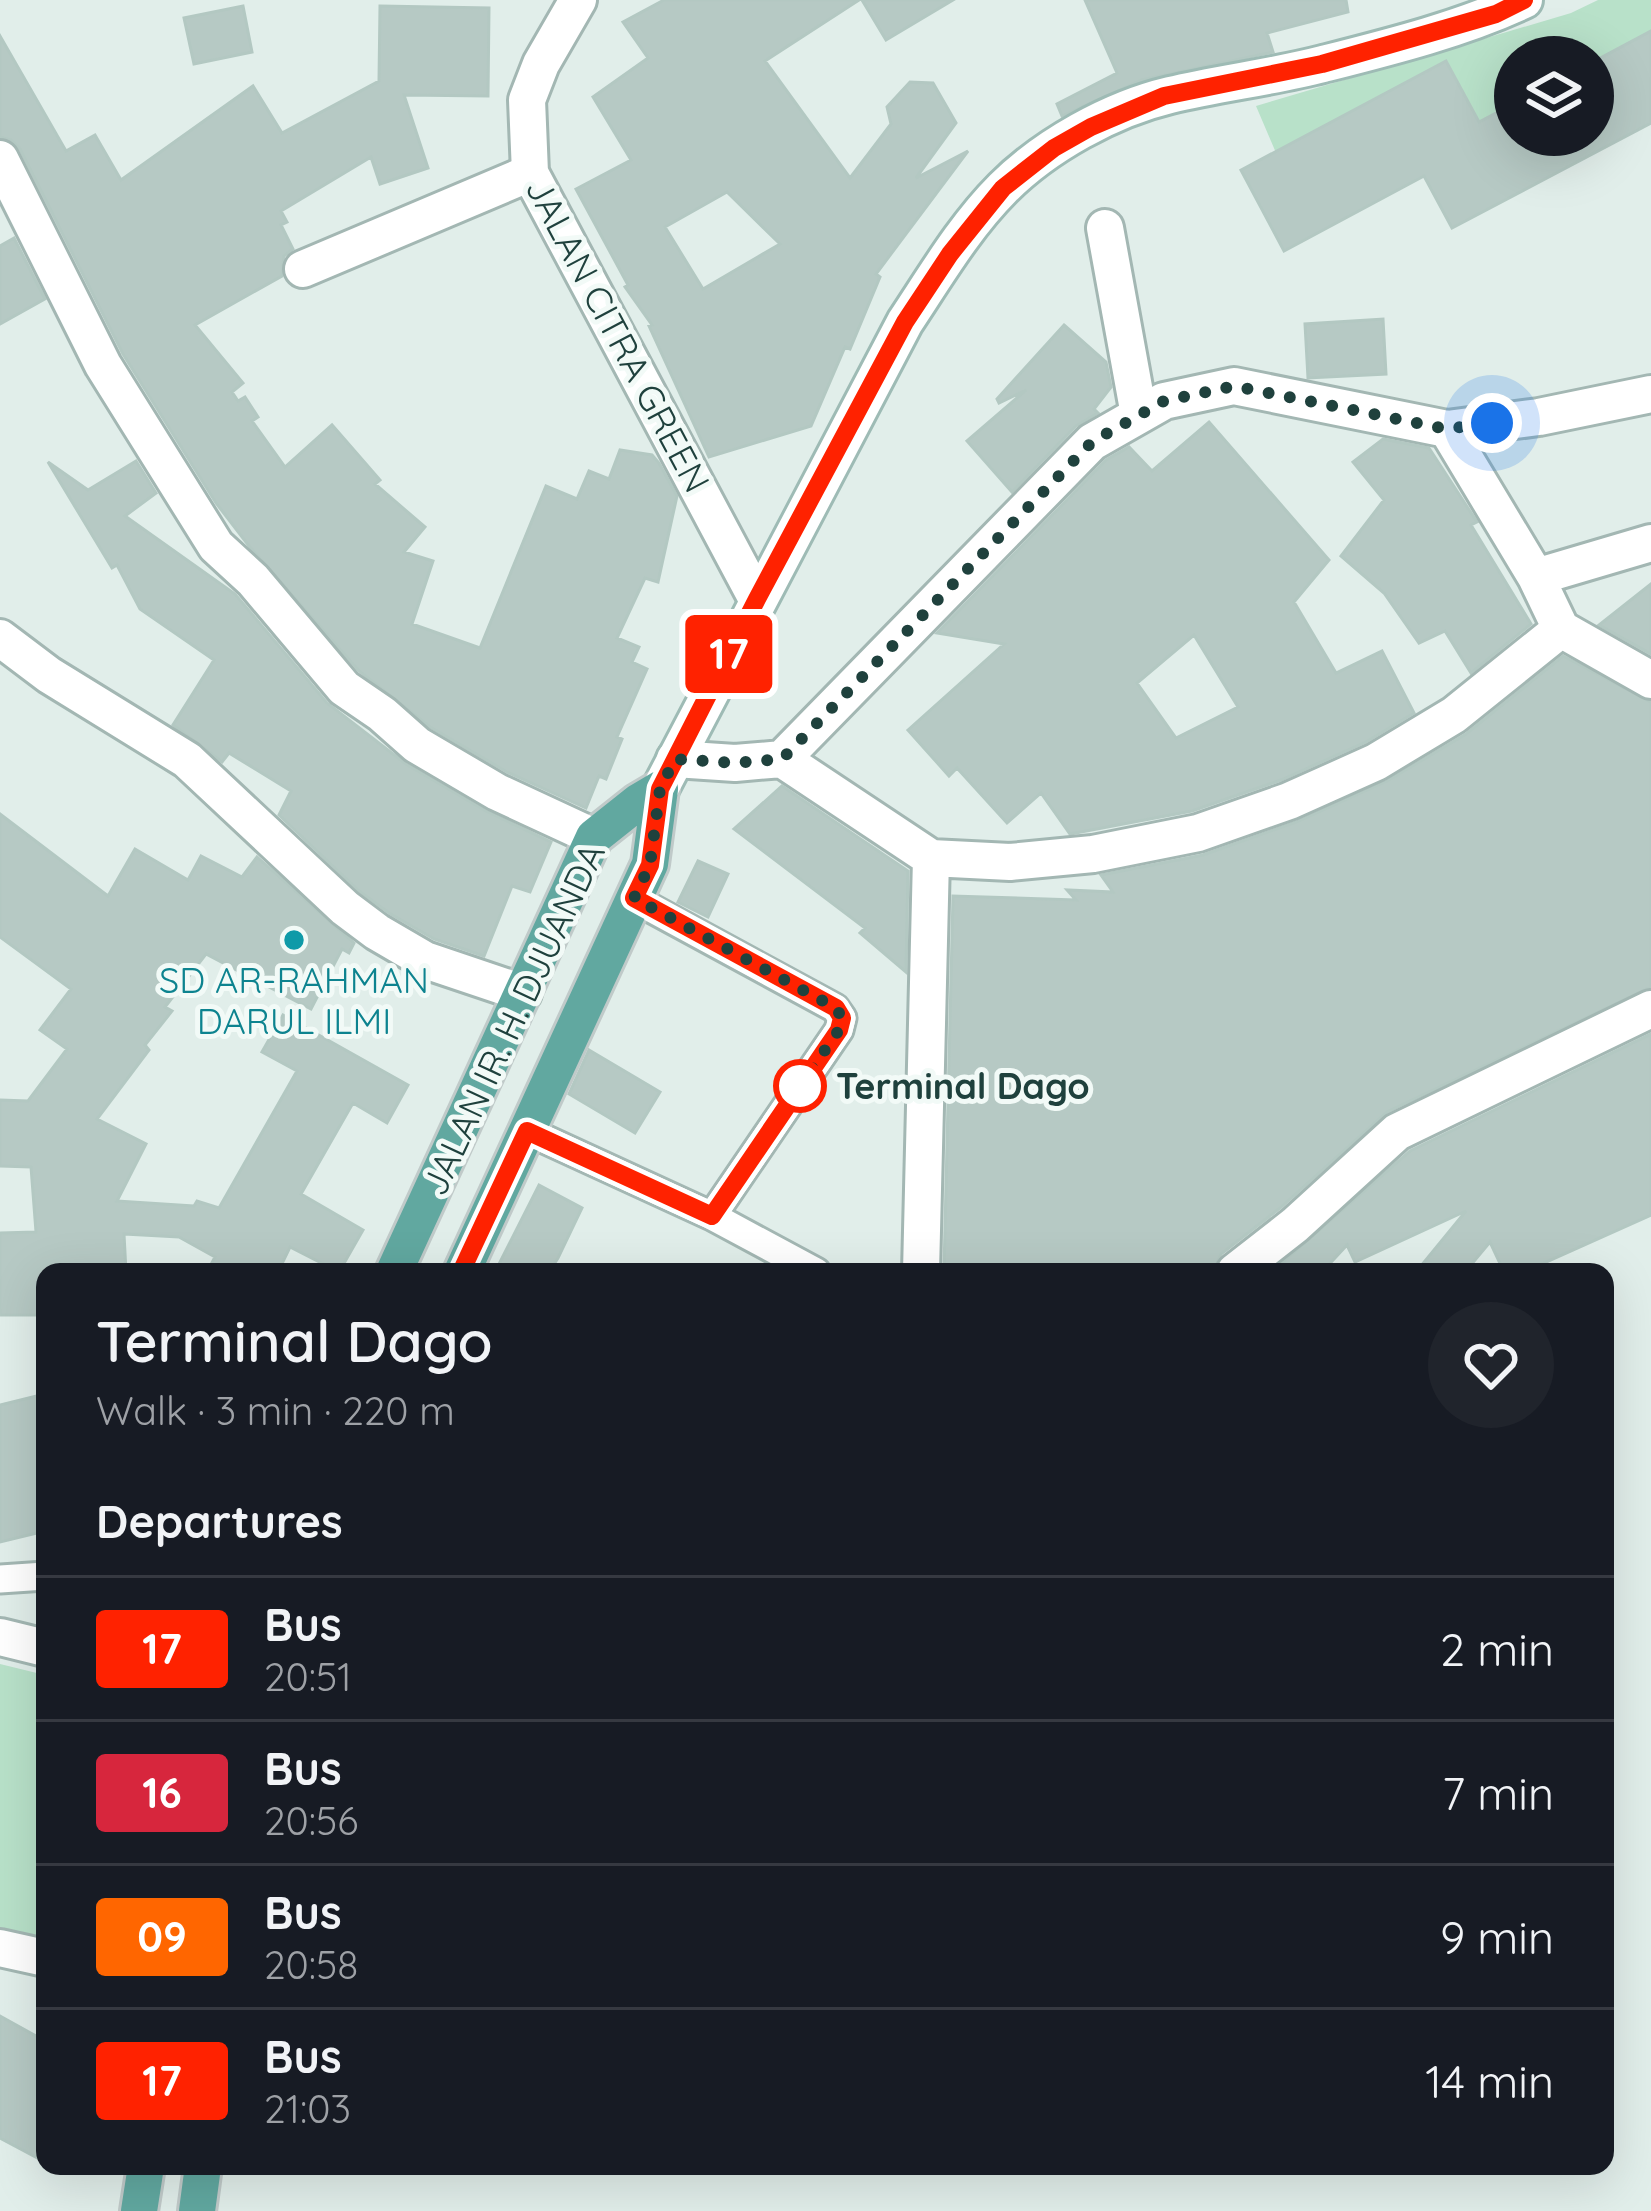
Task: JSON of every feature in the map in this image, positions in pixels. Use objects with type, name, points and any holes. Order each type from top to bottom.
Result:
[{"type":"main road","name":"JALAN IR. H. DJUANDA","points":[[398,1263],[594,837],[667,774]]},
{"type":"main road","name":"JALAN IR. H. DJUANDA","points":[[466,1263],[650,865],[667,774]]},
{"type":"main road","points":[[139,2211],[145,2175]]},
{"type":"main road","points":[[197,2211],[202,2175]]},
{"type":"street","name":"JALAN CITRA GREEN","points":[[578,0],[541,64],[527,100],[530,173],[757,599]]},
{"type":"street","name":"JALAN IR. H. DJUANDA","points":[[667,774],[905,322],[950,254],[1003,188],[1054,148],[1164,96],[1322,64],[1496,14],[1524,0]]},
{"type":"street","points":[[0,159],[103,365],[216,546],[253,580],[344,688],[417,745],[497,792],[594,837]]},
{"type":"street","points":[[303,269],[530,173]]},
{"type":"street","points":[[1105,227],[1139,415]]},
{"type":"street","points":[[782,759],[1092,442],[1164,401],[1234,386],[1447,429],[1651,394]]},
{"type":"street","points":[[1447,429],[1536,577],[1561,628],[1651,680]]},
{"type":"street","points":[[1536,577],[1651,543]]},
{"type":"street","points":[[667,774],[782,759],[931,858],[1010,862],[1093,854],[1198,833],[1376,763],[1454,715],[1561,628]]},
{"type":"street","points":[[0,638],[49,675],[187,760],[345,908],[377,932],[425,960],[523,993]]},
{"type":"street","points":[[921,1263],[931,858]]},
{"type":"street","points":[[1246,1263],[1397,1132],[1651,1009]]},
{"type":"street","points":[[0,1637],[36,1646]]},
{"type":"street","points":[[0,1948],[36,1956]]},
{"type":"lane","points":[[634,898],[836,1008],[842,1018],[839,1030],[712,1216]]},
{"type":"lane","points":[[527,1131],[712,1216],[799,1263]]},
{"type":"lane","points":[[0,1579],[36,1577]]},
{"type":"green space","points":[[1598,0],[1651,0],[1651,99],[1614,123],[1614,36],[1494,36],[1494,156],[1522,156],[1294,195],[1256,106],[1571,13]]},
{"type":"green space","points":[[0,1664],[36,1673],[36,1946],[0,1939]]},
{"type":"building","points":[[664,0],[859,0],[765,61],[850,178],[891,124],[887,107],[910,82],[933,83],[956,123],[916,178],[968,151],[876,274],[880,277],[850,349],[845,347],[811,426],[709,457],[652,325],[625,287],[576,189],[631,160],[593,97],[648,58],[623,22]],"holes":[[[727,192],[780,244],[703,289],[665,227]]]},
{"type":"building","points":[[862,0],[953,0],[886,40]]},
{"type":"building","points":[[1085,0],[1346,0],[1348,12],[1267,33],[1273,52],[1142,80],[1062,116],[1057,104],[1117,73]]},
{"type":"building","points":[[243,6],[252,52],[194,64],[184,18]]},
{"type":"building","points":[[380,6],[489,8],[488,96],[404,95],[428,168],[380,184],[371,157],[281,211],[287,222],[281,225],[293,249],[284,256],[282,276],[195,325],[243,383],[232,392],[238,401],[245,397],[258,417],[252,421],[285,467],[332,425],[380,480],[375,484],[425,527],[404,552],[433,561],[412,624],[480,648],[546,486],[577,499],[589,471],[609,479],[620,450],[652,455],[659,463],[677,496],[658,582],[645,578],[617,638],[639,647],[632,662],[647,669],[617,737],[622,739],[606,779],[599,776],[586,808],[507,772],[430,727],[359,671],[249,546],[216,503],[123,354],[20,149],[0,137],[0,36],[66,151],[95,135],[121,180],[253,86],[282,133],[379,81]]},
{"type":"building","points":[[1651,31],[1651,123],[1614,143],[1614,51]]},
{"type":"building","points":[[1446,61],[1479,122],[1494,114],[1494,156],[1588,156],[1452,228],[1424,176],[1284,251],[1241,170]]},
{"type":"building","points":[[14,238],[45,299],[0,324],[0,246]]},
{"type":"building","points":[[1383,319],[1386,374],[1308,378],[1305,324]]},
{"type":"building","points":[[1064,325],[1106,362],[1111,387],[1094,409],[1098,413],[1076,426],[1012,492],[967,441],[1026,390],[999,403],[997,399]]},
{"type":"building","points":[[1209,422],[1329,560],[1294,602],[1336,673],[1382,651],[1414,713],[1366,742],[1281,780],[1192,811],[1070,834],[1041,793],[1007,823],[957,768],[949,776],[908,730],[1004,644],[937,633],[1106,460],[1129,447],[1152,471]],"holes":[[[1194,635],[1238,707],[1176,738],[1137,683]]]},
{"type":"building","points":[[1383,439],[1429,448],[1477,522],[1471,525],[1531,624],[1471,673],[1445,631],[1419,643],[1384,593],[1341,556],[1384,500],[1353,462]]},
{"type":"building","points":[[136,461],[156,493],[125,516],[235,594],[327,703],[406,764],[551,842],[530,892],[512,886],[484,956],[434,939],[359,891],[279,815],[291,791],[229,753],[222,762],[173,725],[214,660],[140,609],[117,565],[112,568],[48,462],[88,490]]},
{"type":"building","points":[[1651,584],[1651,654],[1599,625]]},
{"type":"building","points":[[1563,656],[1651,702],[1651,987],[1387,1112],[1221,1254],[1217,1263],[944,1263],[953,896],[1076,900],[1067,890],[1113,892],[1101,875],[1203,855],[1296,822],[1387,781],[1466,734]]},
{"type":"building","points":[[782,786],[908,871],[906,972],[860,933],[865,928],[734,829]]},
{"type":"building","points":[[0,814],[108,896],[135,849],[188,880],[201,856],[242,877],[257,857],[354,943],[349,953],[342,949],[311,1009],[206,954],[165,1007],[172,1011],[145,1045],[149,1050],[97,1119],[146,1144],[117,1201],[194,1206],[197,1201],[219,1208],[297,1071],[262,1052],[283,1015],[408,1085],[387,1123],[353,1103],[301,1194],[363,1230],[344,1263],[321,1263],[290,1247],[282,1263],[212,1263],[215,1257],[179,1237],[124,1234],[126,1263],[36,1263],[36,1315],[0,1315],[0,1233],[36,1232],[31,1167],[0,1166],[0,1100],[28,1101],[67,1049],[40,1030],[71,989],[0,937]]},
{"type":"building","points":[[698,861],[728,874],[708,917],[678,902]]},
{"type":"building","points":[[1651,1034],[1651,1215],[1544,1263],[1500,1263],[1490,1242],[1472,1263],[1423,1263],[1466,1211],[1355,1262],[1347,1245],[1330,1263],[1281,1263],[1410,1151]]},
{"type":"building","points":[[589,1050],[660,1092],[635,1133],[569,1094]]},
{"type":"building","points":[[539,1185],[582,1208],[555,1263],[500,1263]]},
{"type":"building","points":[[36,1396],[36,1533],[0,1542],[0,1405]]},
{"type":"building","points":[[0,2016],[36,2036],[36,2157],[0,2138]]},
{"type":"bus line","name":"17","points":[[465,1263],[527,1131],[712,1216],[839,1030],[842,1018],[836,1008],[634,898],[650,865],[660,789],[757,599],[905,322],[950,254],[1003,188],[1054,148],[1164,96],[1322,64],[1496,14],[1524,0]]},
{"type":"place","name":"SD AR-RAHMAN DARUL ILMI","points":[[294,940]]},
{"type":"place","name":"Terminal Dago","points":[[800,1086]]},
{"type":"route","points":[[800,1086],[839,1030],[842,1018],[836,1008],[634,898],[650,865],[660,789],[675,759],[735,763],[782,759],[1092,442],[1164,401],[1234,386],[1447,429],[1492,423]]}]
